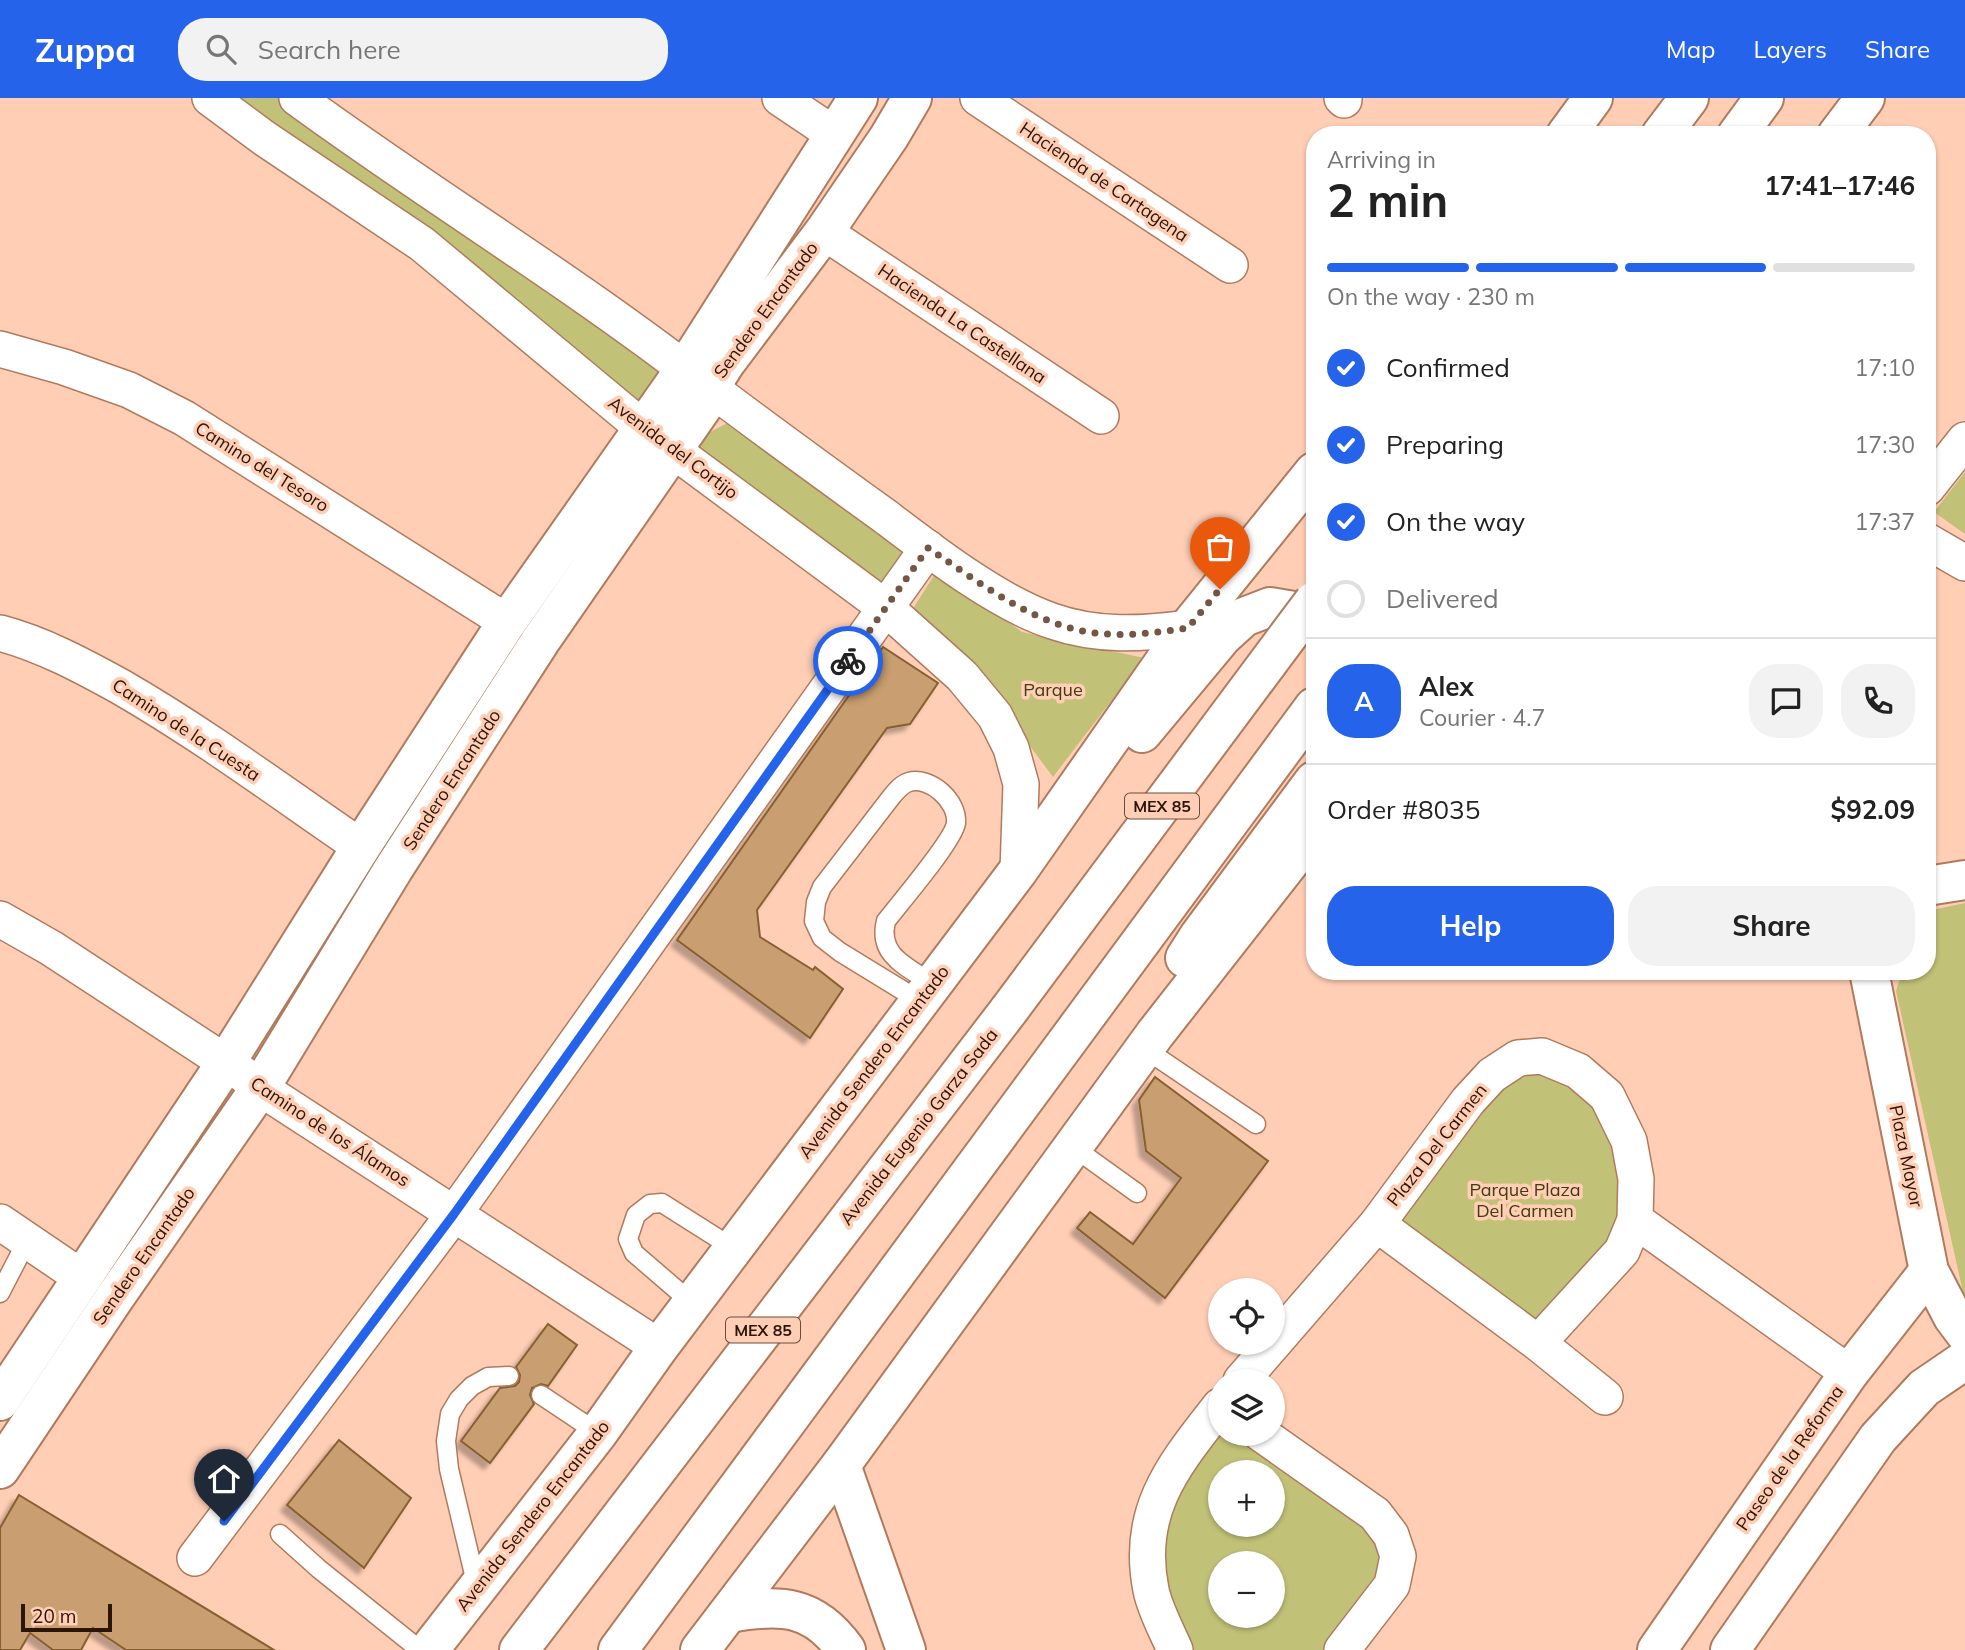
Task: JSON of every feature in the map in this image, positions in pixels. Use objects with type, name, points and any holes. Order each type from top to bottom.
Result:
[{"type":"main road","name":"Sendero Encantado","points":[[697,379],[858,98]]},
{"type":"main road","name":"Sendero Encantado","points":[[0,1401],[225,1064],[360,847],[508,622],[643,428],[697,379],[726,362],[824,232],[889,138],[912,98]]},
{"type":"main road","points":[[1573,126],[1593,98]]},
{"type":"main road","points":[[1668,126],[1689,98]]},
{"type":"main road","points":[[1744,126],[1764,98]]},
{"type":"main road","points":[[1844,126],[1865,98]]},
{"type":"main road","name":"Sendero Encantado","points":[[0,1469],[260,1088],[394,869],[541,640],[708,399],[697,379]]},
{"type":"main road","name":"Avenida Sendero Encantado","points":[[429,1650],[598,1433],[733,1248],[1018,872],[1188,628],[1306,494]]},
{"type":"main road","points":[[1018,872],[1090,794],[1222,637],[1244,617],[1270,607],[1294,611],[1306,617]]},
{"type":"main road","name":"Avenida Eugenio Garza Sada","points":[[519,1650],[1009,1010],[1306,612]]},
{"type":"main road","points":[[618,1650],[1306,718]]},
{"type":"main road","points":[[1150,1042],[1181,964],[1306,792]]},
{"type":"main road","points":[[700,1650],[841,1465],[1150,1042],[1306,841]]},
{"type":"main road","points":[[1936,885],[1965,880]]},
{"type":"main road","name":"Plaza Mayor","points":[[1871,980],[1929,1270],[1953,1317],[1965,1333]]},
{"type":"main road","name":"Paseo de la Reforma","points":[[1657,1650],[1849,1373],[1929,1270]]},
{"type":"main road","points":[[1730,1650],[1878,1438],[1924,1388],[1965,1360]]},
{"type":"main road","points":[[841,1465],[906,1650]]},
{"type":"main road","points":[[729,1613],[760,1608],[798,1609],[835,1635],[846,1650]]},
{"type":"street","name":"Avenida del Cortijo","points":[[210,98],[264,138],[422,244],[643,428],[886,608],[962,676],[995,716],[1011,748],[1020,784],[1018,872]]},
{"type":"street","points":[[297,98],[522,252],[928,548],[1001,596],[1051,621],[1095,633],[1139,635],[1188,628]]},
{"type":"street","points":[[780,98],[835,135]]},
{"type":"street","name":"Hacienda de Cartagena","points":[[978,98],[1230,265]]},
{"type":"street","name":"Hacienda La Castellana","points":[[824,232],[1101,416]]},
{"type":"street","name":"Camino del Tesoro","points":[[0,349],[64,367],[129,390],[184,418],[508,622]]},
{"type":"street","points":[[1936,477],[1965,440]]},
{"type":"street","points":[[1936,546],[1965,563]]},
{"type":"street","points":[[195,1558],[454,1214],[928,548]]},
{"type":"street","name":"Camino de la Cuesta","points":[[0,633],[17,637],[90,669],[167,714],[360,847]]},
{"type":"street","name":"Camino de los Álamos","points":[[0,919],[51,948],[239,1071],[260,1088],[659,1347]]},
{"type":"street","name":"Plaza Del Carmen","points":[[1251,1369],[1377,1224],[1468,1101],[1492,1075],[1518,1058],[1542,1056],[1578,1071],[1607,1096],[1629,1141],[1636,1179],[1635,1220],[1622,1251],[1538,1343],[1377,1224]]},
{"type":"street","points":[[1635,1220],[1849,1373]]},
{"type":"street","points":[[14,1231],[81,1277]]},
{"type":"street","points":[[1538,1343],[1605,1397]]},
{"type":"street","points":[[1175,1650],[1152,1592],[1147,1558],[1149,1524],[1168,1478],[1208,1421]]},
{"type":"street","points":[[1278,1446],[1375,1514],[1391,1535],[1398,1556],[1392,1585],[1342,1650]]},
{"type":"lane","points":[[912,781],[926,782],[944,795],[954,810],[956,824],[948,840],[886,921],[883,932],[884,942],[893,957],[926,992],[840,952],[822,938],[814,921],[816,902],[822,887],[892,796],[902,785],[912,781]]},
{"type":"lane","points":[[1150,1042],[1256,1124]]},
{"type":"lane","points":[[1073,1147],[1137,1192]]},
{"type":"lane","points":[[692,1303],[634,1254],[628,1238],[636,1215],[650,1204],[662,1203],[733,1248]]},
{"type":"lane","points":[[0,1293],[14,1231]]},
{"type":"lane","points":[[478,1590],[449,1469],[446,1441],[450,1414],[459,1399],[472,1386],[488,1377],[509,1376]]},
{"type":"lane","points":[[541,1395],[598,1433]]},
{"type":"lane","points":[[280,1534],[419,1650]]},
{"type":"green space","points":[[227,98],[279,98],[660,366],[657,381],[636,410]]},
{"type":"green space","points":[[735,419],[908,549],[881,593],[685,445]]},
{"type":"green space","points":[[1965,472],[1965,534],[1936,513],[1936,509]]},
{"type":"green space","name":"Parque","points":[[938,569],[1022,632],[1144,658],[1053,777],[1004,711],[909,615]]},
{"type":"green space","points":[[1965,903],[1965,1301],[1896,991],[1899,980],[1936,980],[1936,909]]},
{"type":"green space","name":"Parque Plaza Del Carmen","points":[[1518,1058],[1607,1096],[1635,1220],[1538,1343],[1377,1224]]},
{"type":"green space","points":[[1208,1444],[1276,1446],[1394,1545],[1342,1650],[1175,1650],[1151,1592],[1162,1488]]},
{"type":"building","points":[[883,647],[938,683],[910,724],[887,728],[757,910],[760,937],[813,970],[815,967],[843,989],[810,1038],[677,940]]},
{"type":"building","points":[[1155,1077],[1268,1161],[1165,1298],[1077,1228],[1090,1212],[1133,1244],[1181,1178],[1146,1151],[1139,1100]]},
{"type":"building","points":[[548,1324],[577,1345],[548,1386],[541,1384],[532,1388],[530,1395],[534,1404],[490,1463],[461,1441],[500,1388],[515,1386],[519,1382],[520,1375],[516,1367]]},
{"type":"building","points":[[339,1440],[411,1498],[364,1568],[287,1505]]},
{"type":"building","points":[[19,1495],[274,1650],[126,1650],[93,1628],[81,1650],[53,1650],[30,1633],[20,1650],[0,1650],[0,1528]]},
{"type":"way so far","points":[[848,661],[928,548],[1001,596],[1051,621],[1095,633],[1139,635],[1188,628],[1220,589]]},
{"type":"route","points":[[224,1521],[454,1214],[848,661]]}]
